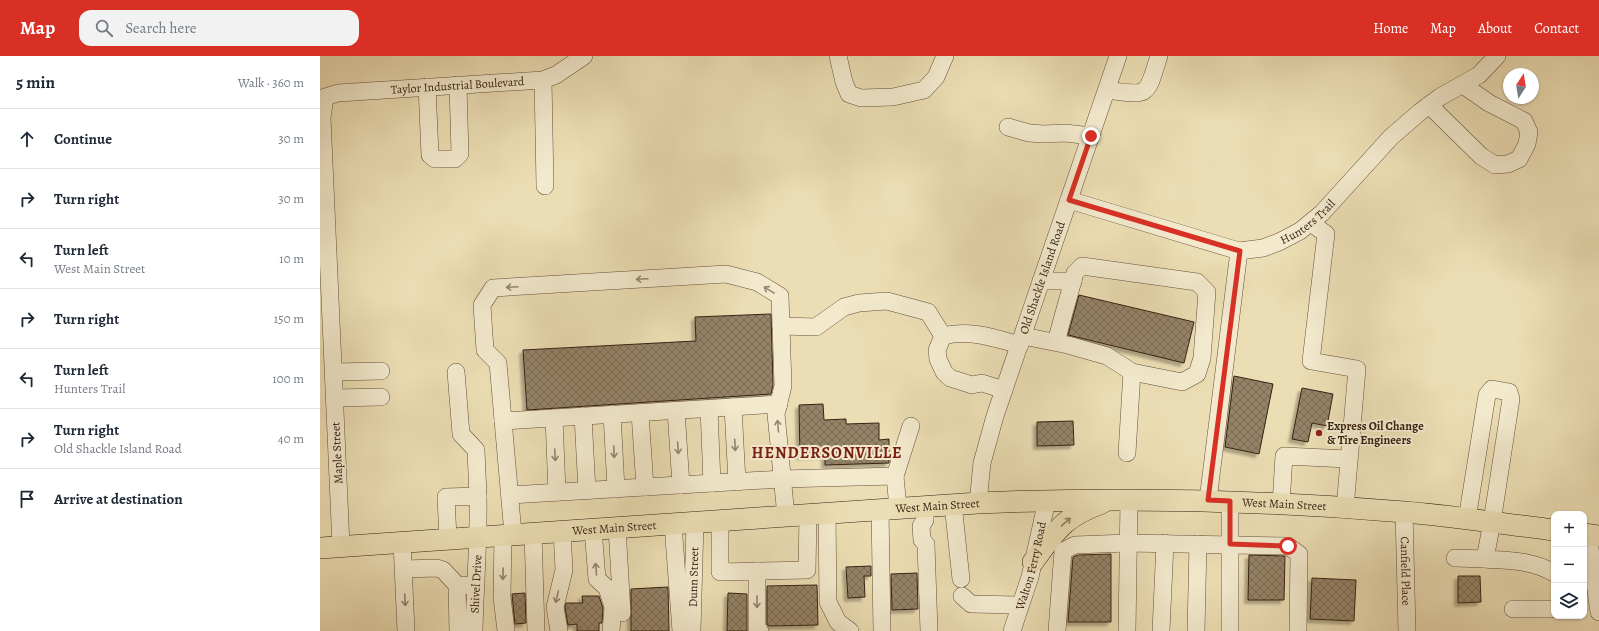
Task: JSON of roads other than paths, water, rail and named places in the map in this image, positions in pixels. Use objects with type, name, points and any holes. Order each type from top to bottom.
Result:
[{"type":"main road","name":"West Main Street","points":[[320,548],[889,509],[925,513],[953,504],[1046,500],[1230,501],[1404,512],[1551,530]]},
{"type":"main road","points":[[1033,562],[1055,533],[1070,518],[1086,509],[1120,500]]},
{"type":"street","name":"Taylor Industrial Boulevard","points":[[325,97],[338,93],[543,80],[556,75],[584,56]]},
{"type":"street","points":[[838,56],[844,82],[849,94],[861,98],[893,97],[924,90],[936,77],[944,56]]},
{"type":"street","name":"Old Shackle Island Road","points":[[978,503],[982,463],[995,416],[1118,56]]},
{"type":"street","points":[[1107,90],[1132,94],[1144,92],[1150,87],[1158,56]]},
{"type":"street","name":"Hunters Trail","points":[[1069,200],[1240,251],[1263,248],[1279,242],[1300,231],[1311,223],[1322,213],[1390,137],[1429,105],[1479,75],[1497,56]]},
{"type":"street","points":[[543,80],[545,186]]},
{"type":"street","points":[[1429,105],[1481,156],[1495,165],[1508,164],[1519,159],[1527,144],[1529,132],[1524,121],[1489,102],[1463,85]]},
{"type":"street","points":[[427,87],[430,155],[435,159],[455,159],[460,154],[458,86]]},
{"type":"street","name":"Maple Street","points":[[325,97],[321,118],[342,546]]},
{"type":"street","points":[[1008,127],[1030,133],[1065,133],[1091,136]]},
{"type":"street","points":[[1311,223],[1326,234],[1310,361],[1357,370],[1348,459],[1345,508]]},
{"type":"street","points":[[1208,500],[1240,251]]},
{"type":"street","points":[[943,336],[950,334],[974,333],[1021,340],[1056,342],[1107,356],[1132,372],[1182,382],[1197,374],[1202,358],[1207,292],[1197,282],[1082,266],[1075,273],[1056,342]]},
{"type":"street","points":[[536,631],[516,534],[510,495],[498,363],[485,350],[482,305],[493,288],[726,274],[757,282],[780,296],[783,386],[776,414],[786,516]]},
{"type":"street","points":[[1041,281],[1073,281]]},
{"type":"street","points":[[781,326],[816,327],[844,307],[859,303],[887,301],[928,312],[943,336]]},
{"type":"street","points":[[943,336],[937,350],[938,359],[944,372],[950,378],[972,385],[982,383],[1004,390]]},
{"type":"street","points":[[334,372],[380,371]]},
{"type":"street","name":"Shivel Drive","points":[[456,372],[461,434],[476,450],[479,537],[475,586],[474,631]]},
{"type":"street","points":[[1127,453],[1132,372]]},
{"type":"street","points":[[1467,519],[1487,395],[1492,389],[1508,392],[1511,399],[1492,522],[1484,559]]},
{"type":"street","points":[[335,398],[381,397]]},
{"type":"street","points":[[503,421],[779,404]]},
{"type":"street","points":[[733,407],[736,482]]},
{"type":"street","points":[[709,409],[712,483]]},
{"type":"street","points":[[676,411],[681,485]]},
{"type":"street","points":[[640,413],[645,487]]},
{"type":"street","points":[[612,414],[616,489]]},
{"type":"street","points":[[583,416],[587,491]]},
{"type":"street","points":[[554,418],[557,492]]},
{"type":"street","points":[[882,631],[889,509],[895,476],[911,426]]},
{"type":"street","points":[[1280,504],[1284,456],[1348,459]]},
{"type":"street","points":[[510,495],[782,479],[895,476]]},
{"type":"street","points":[[448,539],[446,497],[478,496]]},
{"type":"street","name":"Walton Ferry Road","points":[[1012,631],[1033,562],[1046,500]]},
{"type":"street","points":[[1120,500],[1128,543],[1127,631]]},
{"type":"street","points":[[1230,501],[1230,631]]},
{"type":"street","points":[[953,504],[962,588],[971,604],[1020,605]]},
{"type":"street","name":"Canfield Place","points":[[1404,512],[1407,631]]},
{"type":"street","points":[[925,513],[931,525],[931,539],[926,544],[930,631]]},
{"type":"street","points":[[720,520],[720,572],[807,570],[818,514]]},
{"type":"street","points":[[818,514],[828,602],[838,622],[846,630]]},
{"type":"street","name":"Dunn Street","points":[[692,631],[695,522]]},
{"type":"street","points":[[673,524],[681,631]]},
{"type":"street","points":[[617,527],[623,631]]},
{"type":"street","points":[[593,529],[597,579],[607,588],[613,606],[611,631]]},
{"type":"street","points":[[559,631],[555,607],[564,570],[562,531]]},
{"type":"street","points":[[506,631],[502,597],[516,534]]},
{"type":"street","points":[[1587,610],[1599,612],[1590,534]]},
{"type":"street","points":[[402,542],[406,631]]},
{"type":"street","points":[[1057,631],[1063,551],[1075,545],[1128,543],[1288,546],[1299,554],[1298,631]]},
{"type":"street","points":[[1162,631],[1165,543]]},
{"type":"street","points":[[1196,631],[1198,544]]},
{"type":"street","points":[[1455,558],[1530,562],[1551,571]]},
{"type":"street","points":[[404,569],[437,568],[443,570],[457,585],[458,631]]},
{"type":"street","points":[[757,571],[757,629],[760,631]]},
{"type":"street","points":[[457,585],[475,586]]},
{"type":"street","points":[[1513,609],[1551,609]]},
{"type":"place","name":"Express Oil Change & Tire Engineers","points":[[1319,433]]},
{"type":"district","name":"HENDERSONVILLE","points":[[827,453]]}]
